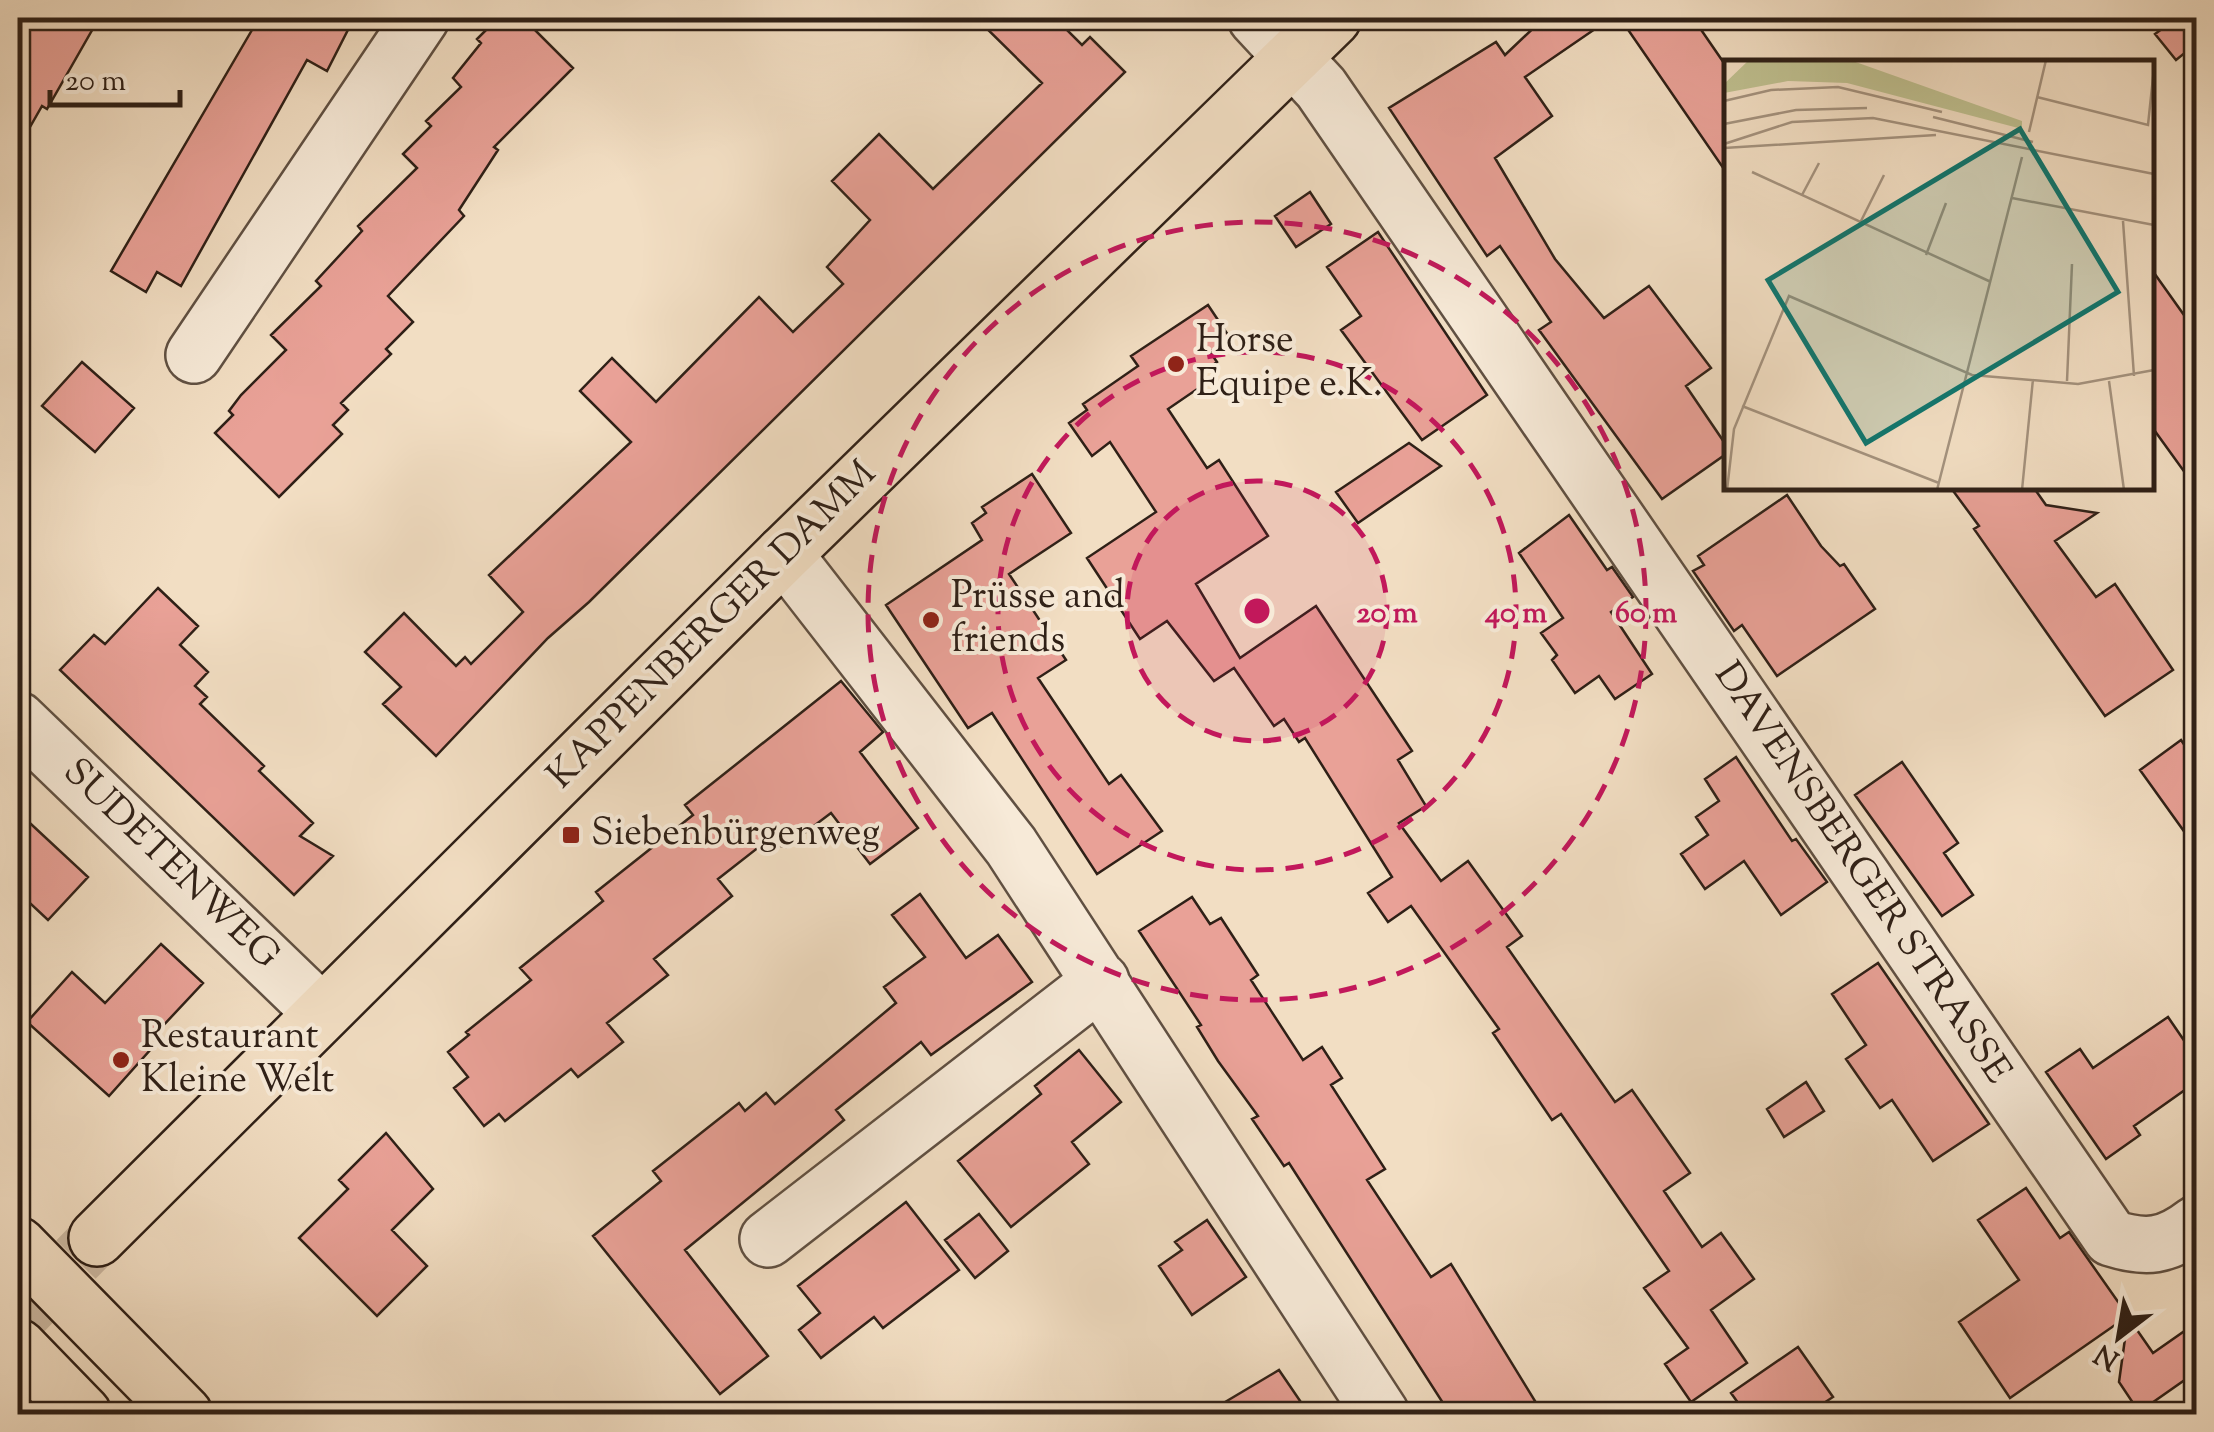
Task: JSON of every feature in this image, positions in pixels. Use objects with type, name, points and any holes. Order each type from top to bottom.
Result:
[{"type":"main road","name":"KAPPENBERGER DAMM","points":[[97,1238],[784,554],[1333,18]]},
{"type":"main road","points":[[18,1245],[177,1403]]},
{"type":"main road","points":[[18,1347],[82,1414]]},
{"type":"street","points":[[194,356],[421,18]]},
{"type":"street","points":[[1256,18],[1294,56]]},
{"type":"street","name":"DAVENSBERGER STRASSE","points":[[1294,56],[1322,88],[2111,1238],[2142,1248],[2189,1229]]},
{"type":"street","points":[[784,554],[1011,846],[1381,1414]]},
{"type":"street","name":"SUDETENWEG","points":[[18,720],[321,1012]]},
{"type":"street","points":[[768,1239],[1101,981]]},
{"type":"building","points":[[18,18],[99,18],[47,109],[42,106],[18,148]]},
{"type":"building","points":[[259,18],[354,18],[327,71],[307,60],[181,286],[157,272],[146,292],[111,271]]},
{"type":"building","points":[[498,18],[523,18],[573,68],[494,147],[498,150],[459,210],[464,216],[388,296],[413,322],[386,349],[391,354],[341,403],[348,410],[333,425],[342,434],[279,497],[215,433],[233,415],[229,411],[241,395],[286,350],[271,335],[321,286],[316,281],[362,231],[358,226],[417,168],[403,154],[431,126],[426,121],[461,87],[453,78],[481,43],[477,39]]},
{"type":"building","points":[[976,18],[1055,18],[1082,45],[1090,37],[1125,72],[589,602],[548,638],[436,756],[383,704],[401,687],[365,652],[404,613],[456,666],[465,657],[471,664],[523,612],[489,575],[631,442],[580,391],[612,358],[656,402],[759,297],[793,332],[843,284],[827,267],[870,220],[832,181],[879,134],[933,189],[1042,83]]},
{"type":"building","points":[[1544,18],[1611,18],[1525,77],[1552,116],[1495,158],[1555,259],[1604,318],[1649,286],[1711,368],[1686,386],[1724,442],[1724,455],[1662,499],[1539,330],[1551,322],[1500,246],[1487,256],[1389,108],[1496,42],[1505,55]]},
{"type":"building","points":[[1620,18],[1693,18],[1724,63],[1724,169]]},
{"type":"building","points":[[2177,18],[2196,18],[2196,44],[2176,60],[2155,34]]},
{"type":"building","points":[[1310,192],[1331,224],[1296,247],[1275,216]]},
{"type":"building","points":[[1378,232],[1487,395],[1422,440],[1341,330],[1361,316],[1327,267]]},
{"type":"building","points":[[2154,273],[2196,332],[2196,488],[2154,430]]},
{"type":"building","points":[[1208,305],[1230,338],[1210,352],[1217,362],[1203,372],[1209,381],[1168,409],[1207,468],[1219,460],[1268,536],[1196,584],[1240,658],[1316,606],[1412,751],[1398,760],[1426,806],[1399,823],[1441,881],[1468,861],[1522,936],[1507,947],[1615,1102],[1632,1090],[1690,1173],[1664,1191],[1702,1247],[1721,1233],[1754,1279],[1711,1310],[1747,1363],[1691,1402],[1665,1364],[1688,1348],[1644,1288],[1669,1271],[1561,1114],[1552,1120],[1493,1033],[1499,1029],[1411,906],[1388,922],[1368,893],[1392,877],[1305,738],[1299,742],[1284,719],[1274,726],[1234,668],[1214,681],[1167,621],[1140,639],[1087,558],[1156,512],[1110,442],[1092,456],[1069,423],[1087,410],[1083,404],[1138,366],[1131,356]]},
{"type":"building","points":[[82,362],[134,408],[95,452],[42,406]]},
{"type":"building","points":[[1409,443],[1441,466],[1358,523],[1336,492]]},
{"type":"building","points":[[1032,474],[1071,533],[1009,574],[1066,660],[1038,678],[1109,784],[1121,775],[1162,831],[1097,874],[992,713],[968,728],[886,605],[982,540],[972,523],[986,513],[982,507]]},
{"type":"building","points":[[1952,490],[2035,490],[2046,505],[2097,513],[2055,541],[2096,597],[2115,584],[2173,670],[2105,716],[1974,529],[1979,526]]},
{"type":"building","points":[[1787,495],[1821,546],[1840,566],[1844,564],[1875,609],[1777,676],[1742,625],[1734,631],[1693,571],[1704,565],[1698,556]]},
{"type":"building","points":[[1569,515],[1607,570],[1612,567],[1633,597],[1611,612],[1652,674],[1615,699],[1599,676],[1575,693],[1552,660],[1557,655],[1541,633],[1563,618],[1519,553]]},
{"type":"building","points":[[158,588],[198,626],[180,645],[208,672],[195,686],[207,697],[200,704],[264,766],[259,771],[313,823],[300,836],[333,856],[294,895],[60,670],[94,635],[105,644]]},
{"type":"building","points":[[841,681],[883,732],[860,752],[918,828],[870,864],[831,813],[786,847],[764,843],[718,879],[732,896],[654,959],[668,975],[607,1023],[623,1042],[578,1077],[571,1069],[505,1121],[499,1114],[484,1126],[454,1088],[468,1077],[448,1052],[469,1035],[466,1032],[531,980],[520,968],[603,901],[596,892],[693,815],[685,805]]},
{"type":"building","points":[[2181,740],[2196,762],[2196,848],[2140,770]]},
{"type":"building","points":[[1736,757],[1792,841],[1796,839],[1827,882],[1781,915],[1744,861],[1705,889],[1681,854],[1708,835],[1696,817],[1719,801],[1705,779]]},
{"type":"building","points":[[1902,762],[1958,843],[1944,853],[1973,895],[1942,916],[1855,795]]},
{"type":"building","points":[[18,812],[88,877],[48,920],[18,892]]},
{"type":"building","points":[[920,894],[966,958],[998,935],[1032,982],[931,1055],[921,1042],[836,1110],[844,1120],[685,1250],[768,1356],[720,1394],[593,1236],[661,1181],[653,1171],[739,1103],[745,1111],[766,1093],[775,1104],[896,1003],[884,987],[925,957],[892,915]]},
{"type":"building","points":[[1192,897],[1210,924],[1221,918],[1258,975],[1251,980],[1303,1060],[1322,1047],[1342,1078],[1331,1085],[1385,1169],[1367,1180],[1431,1277],[1451,1264],[1543,1414],[1450,1414],[1289,1163],[1284,1166],[1252,1119],[1258,1116],[1218,1061],[1197,1027],[1201,1025],[1139,931]]},
{"type":"building","points":[[161,944],[203,983],[146,1044],[151,1049],[109,1096],[27,1022],[72,972],[105,1003]]},
{"type":"building","points":[[1878,963],[1989,1124],[1933,1161],[1892,1100],[1880,1108],[1846,1059],[1866,1045],[1832,994]]},
{"type":"building","points":[[2168,1017],[2196,1058],[2196,1082],[2134,1126],[2140,1135],[2106,1159],[2046,1072],[2080,1049],[2093,1068]]},
{"type":"building","points":[[1079,1050],[1121,1102],[1072,1142],[1089,1164],[1011,1227],[958,1161],[1041,1094],[1035,1086]]},
{"type":"building","points":[[1806,1082],[1824,1111],[1784,1137],[1767,1109]]},
{"type":"building","points":[[386,1133],[433,1189],[392,1230],[427,1266],[377,1316],[299,1238],[348,1189],[339,1180]]},
{"type":"building","points":[[2026,1188],[2060,1238],[2069,1232],[2128,1316],[2010,1398],[1959,1322],[2019,1280],[1978,1220]]},
{"type":"building","points":[[906,1202],[959,1270],[883,1328],[874,1317],[821,1358],[799,1330],[820,1313],[798,1286]]},
{"type":"building","points":[[979,1214],[1008,1251],[975,1278],[945,1240]]},
{"type":"building","points":[[1207,1220],[1246,1277],[1192,1315],[1159,1266],[1182,1250],[1175,1242]]},
{"type":"building","points":[[2128,1317],[2153,1353],[2196,1323],[2196,1372],[2139,1412],[2119,1382]]},
{"type":"building","points":[[1798,1347],[1833,1397],[1807,1414],[1746,1414],[1731,1393]]},
{"type":"building","points":[[1279,1370],[1309,1414],[1205,1414]]},
{"type":"tunnel","points":[[18,1319],[97,1238]]},
{"type":"place","name":"Horse Equipe e.K.","points":[[1176,364]]},
{"type":"place","name":"Prüsse and friends","points":[[931,620]]},
{"type":"place","name":"Siebenbürgenweg","points":[[571,835]]},
{"type":"place","name":"Restaurant Kleine Welt","points":[[121,1060]]}]
